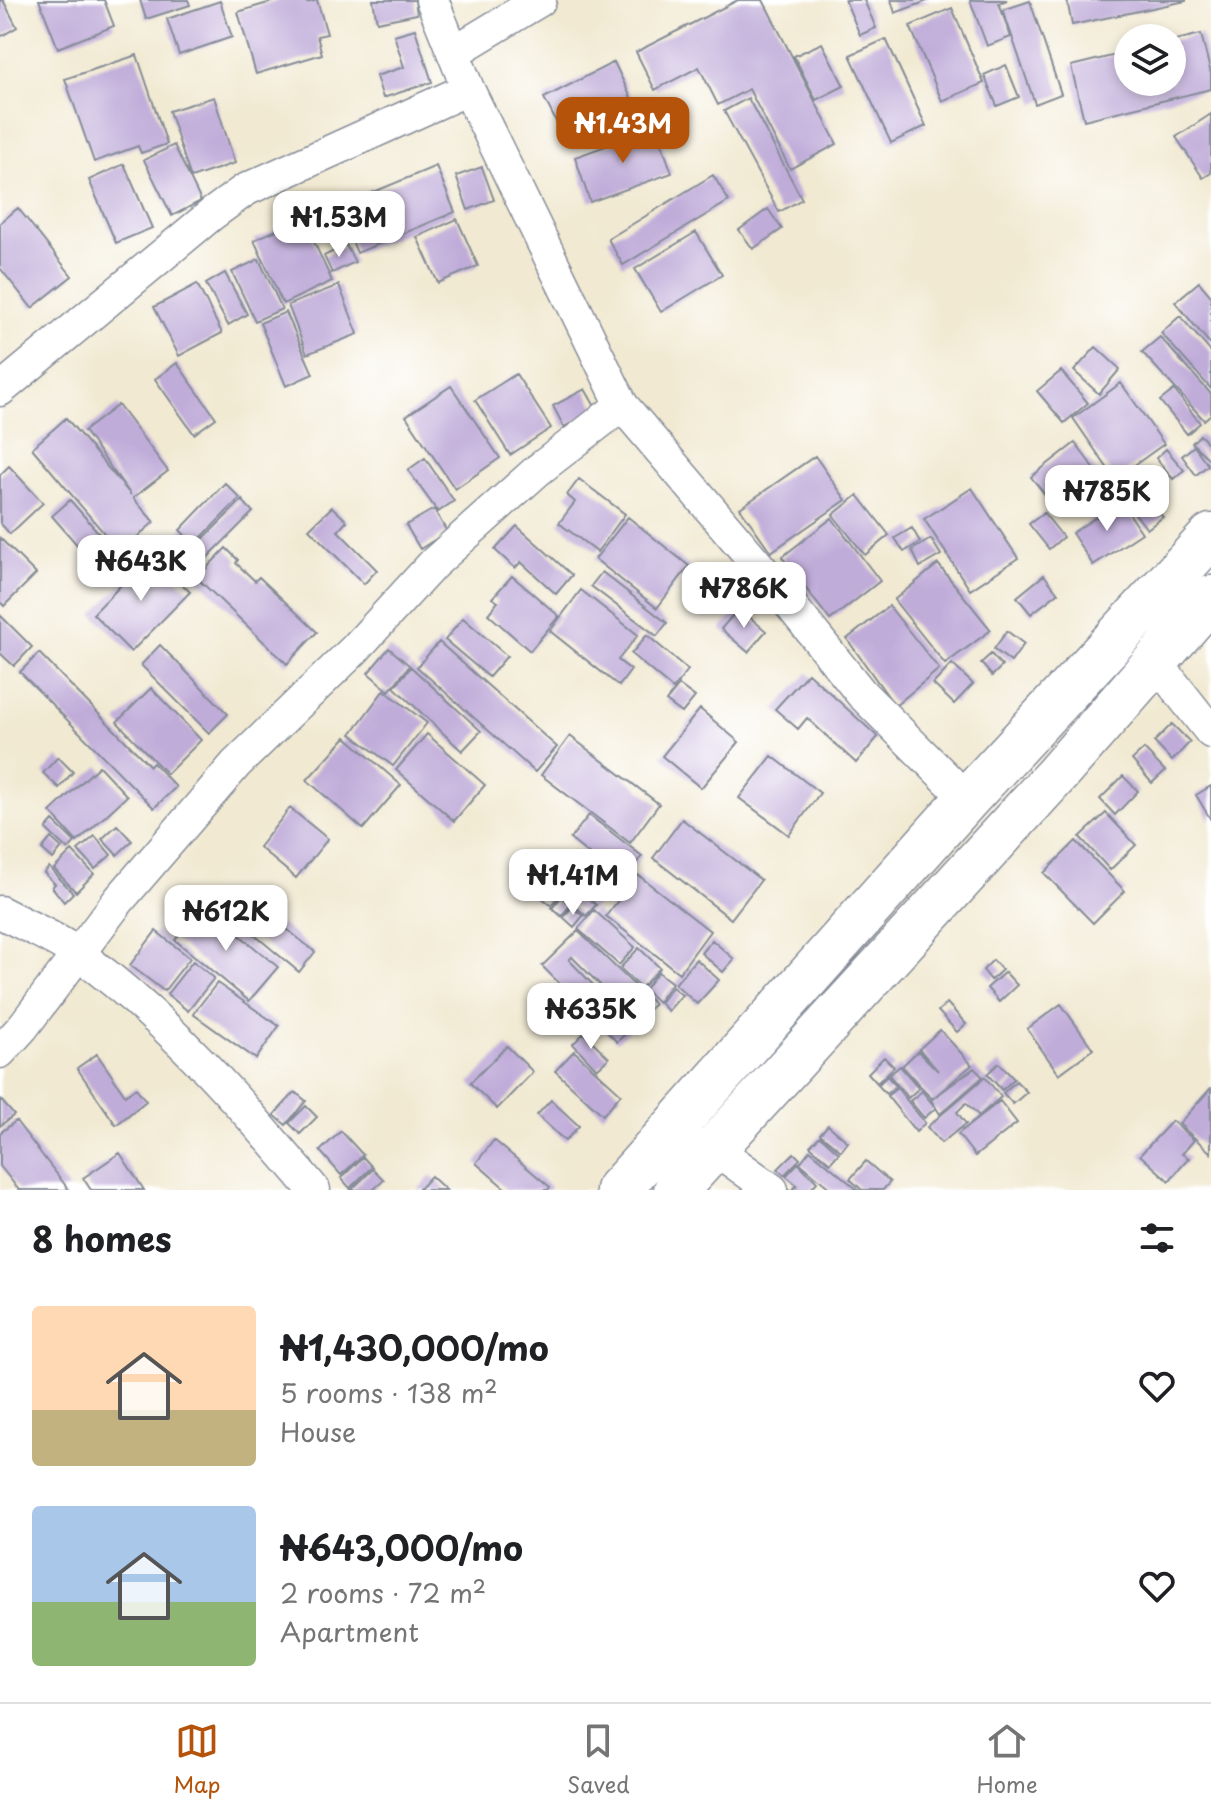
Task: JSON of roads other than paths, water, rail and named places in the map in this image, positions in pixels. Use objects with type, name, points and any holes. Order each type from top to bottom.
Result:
[{"type":"street","points":[[432,0],[468,89],[622,405],[769,578],[861,693],[967,799]]},
{"type":"street","points":[[454,52],[540,0]]},
{"type":"street","points":[[0,390],[245,190],[468,89]]},
{"type":"street","points":[[0,1052],[22,1028],[119,900],[236,764],[354,650],[434,563],[538,470],[622,405]]},
{"type":"street","points":[[618,1190],[967,799],[1211,536]]},
{"type":"street","points":[[676,1190],[1058,773],[1211,598]]},
{"type":"street","points":[[1155,661],[1211,732]]},
{"type":"street","points":[[0,912],[79,955],[160,1023],[236,1097],[314,1190]]},
{"type":"street","points":[[714,1148],[772,1190]]}]
